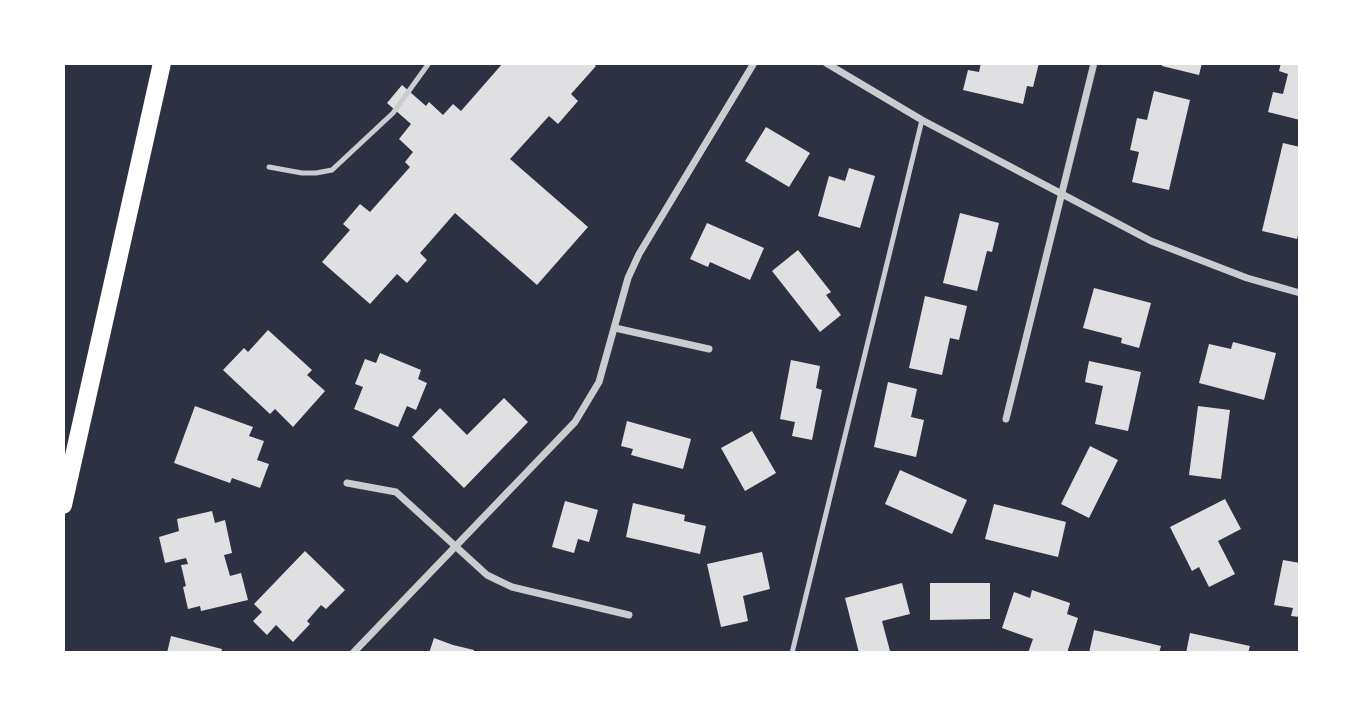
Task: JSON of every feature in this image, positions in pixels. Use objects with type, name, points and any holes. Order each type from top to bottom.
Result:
[{"type":"main road","points":[[63,505],[162,63]]},
{"type":"street","points":[[353,653],[575,422],[598,382],[628,278],[639,254],[754,63]]},
{"type":"street","points":[[826,63],[922,120],[1151,241],[1247,278],[1300,293]]},
{"type":"street","points":[[1006,419],[1094,63]]},
{"type":"street","points":[[615,328],[709,349]]},
{"type":"street","points":[[347,483],[396,492],[486,575],[512,587],[629,614]]},
{"type":"lane","points":[[269,167],[302,173],[332,170],[393,113],[429,63]]},
{"type":"lane","points":[[792,653],[922,120]]},
{"type":"building","points":[[503,63],[592,63],[596,66],[571,94],[578,101],[558,124],[549,116],[510,159],[588,227],[537,285],[455,213],[420,253],[427,260],[407,283],[397,274],[370,304],[322,262],[350,230],[343,224],[360,204],[370,212],[410,167],[405,162],[413,152],[399,139],[411,124],[387,103],[402,85],[426,106],[429,102],[443,115],[453,104],[461,111]]},
{"type":"building","points":[[981,63],[1039,63],[1033,87],[1027,86],[1023,104],[963,90],[968,70],[979,72]]},
{"type":"building","points":[[1162,63],[1202,63],[1199,75],[1162,66]]},
{"type":"building","points":[[1281,63],[1300,63],[1300,120],[1268,112],[1273,92],[1283,94],[1288,74],[1279,71]]},
{"type":"building","points":[[1154,91],[1190,100],[1169,190],[1132,182],[1139,152],[1130,150],[1137,118],[1147,120]]},
{"type":"building","points":[[766,127],[810,153],[789,187],[745,161]]},
{"type":"building","points":[[1283,143],[1300,147],[1300,228],[1297,239],[1262,231]]},
{"type":"building","points":[[849,168],[875,176],[860,228],[818,216],[829,176],[845,181]]},
{"type":"building","points":[[960,213],[999,223],[992,252],[987,251],[977,291],[943,283]]},
{"type":"building","points":[[707,223],[764,248],[750,280],[710,262],[708,267],[690,259]]},
{"type":"building","points":[[798,250],[831,292],[826,295],[841,315],[820,332],[772,271]]},
{"type":"building","points":[[1094,288],[1151,303],[1139,348],[1121,343],[1122,338],[1083,328]]},
{"type":"building","points":[[925,296],[967,306],[959,340],[950,338],[942,375],[909,368]]},
{"type":"building","points":[[268,330],[312,370],[307,375],[325,391],[293,427],[275,409],[270,414],[223,370],[244,348],[248,352]]},
{"type":"building","points":[[1233,342],[1276,353],[1264,400],[1199,383],[1209,344],[1231,349]]},
{"type":"building","points":[[380,353],[421,370],[418,379],[427,383],[416,410],[407,406],[398,427],[354,409],[363,387],[355,384],[365,359],[376,363]]},
{"type":"building","points":[[791,360],[820,366],[816,388],[822,390],[812,440],[792,436],[795,422],[780,419]]},
{"type":"building","points":[[1089,361],[1141,372],[1128,431],[1095,424],[1103,386],[1085,382]]},
{"type":"building","points":[[888,382],[917,389],[911,417],[924,420],[916,457],[874,447]]},
{"type":"building","points":[[504,398],[528,422],[464,488],[412,437],[440,408],[467,435]]},
{"type":"building","points":[[195,406],[253,427],[249,436],[264,441],[257,460],[269,464],[260,488],[232,478],[230,483],[174,463]]},
{"type":"building","points":[[1198,406],[1230,410],[1221,479],[1189,475]]},
{"type":"building","points":[[627,421],[691,439],[683,469],[631,455],[633,449],[621,446]]},
{"type":"building","points":[[752,431],[776,473],[745,491],[721,448]]},
{"type":"building","points":[[1090,446],[1118,460],[1089,518],[1061,504]]},
{"type":"building","points":[[900,470],[967,500],[952,534],[885,504]]},
{"type":"building","points":[[1225,499],[1241,529],[1218,541],[1235,574],[1209,587],[1199,567],[1192,571],[1170,527]]},
{"type":"building","points":[[565,501],[598,510],[589,542],[578,539],[574,553],[552,547]]},
{"type":"building","points":[[633,503],[685,515],[684,521],[706,526],[700,554],[626,537]]},
{"type":"building","points":[[994,504],[1066,522],[1058,557],[985,539]]},
{"type":"building","points":[[212,511],[215,523],[225,520],[232,553],[224,555],[230,576],[241,573],[248,600],[201,611],[200,606],[188,609],[181,565],[188,564],[186,558],[165,563],[159,537],[179,531],[177,519]]},
{"type":"building","points":[[305,551],[345,590],[326,609],[321,605],[307,621],[310,624],[293,642],[276,625],[267,635],[253,621],[262,612],[254,604]]},
{"type":"building","points":[[762,552],[770,589],[743,596],[748,621],[721,627],[707,564]]},
{"type":"building","points":[[1283,560],[1300,563],[1300,617],[1291,616],[1293,608],[1274,605]]},
{"type":"building","points":[[902,583],[910,614],[882,621],[890,651],[859,653],[845,598]]},
{"type":"building","points":[[930,583],[990,583],[990,619],[930,620]]},
{"type":"building","points":[[1032,590],[1070,603],[1067,614],[1078,618],[1067,653],[1028,653],[1033,639],[1002,628],[1014,592],[1030,598]]},
{"type":"building","points":[[1094,630],[1161,646],[1159,653],[1089,653]]},
{"type":"building","points":[[1190,633],[1250,646],[1248,653],[1186,653]]},
{"type":"building","points":[[171,636],[222,649],[221,653],[167,653]]},
{"type":"building","points":[[434,638],[474,650],[473,653],[429,653]]}]
